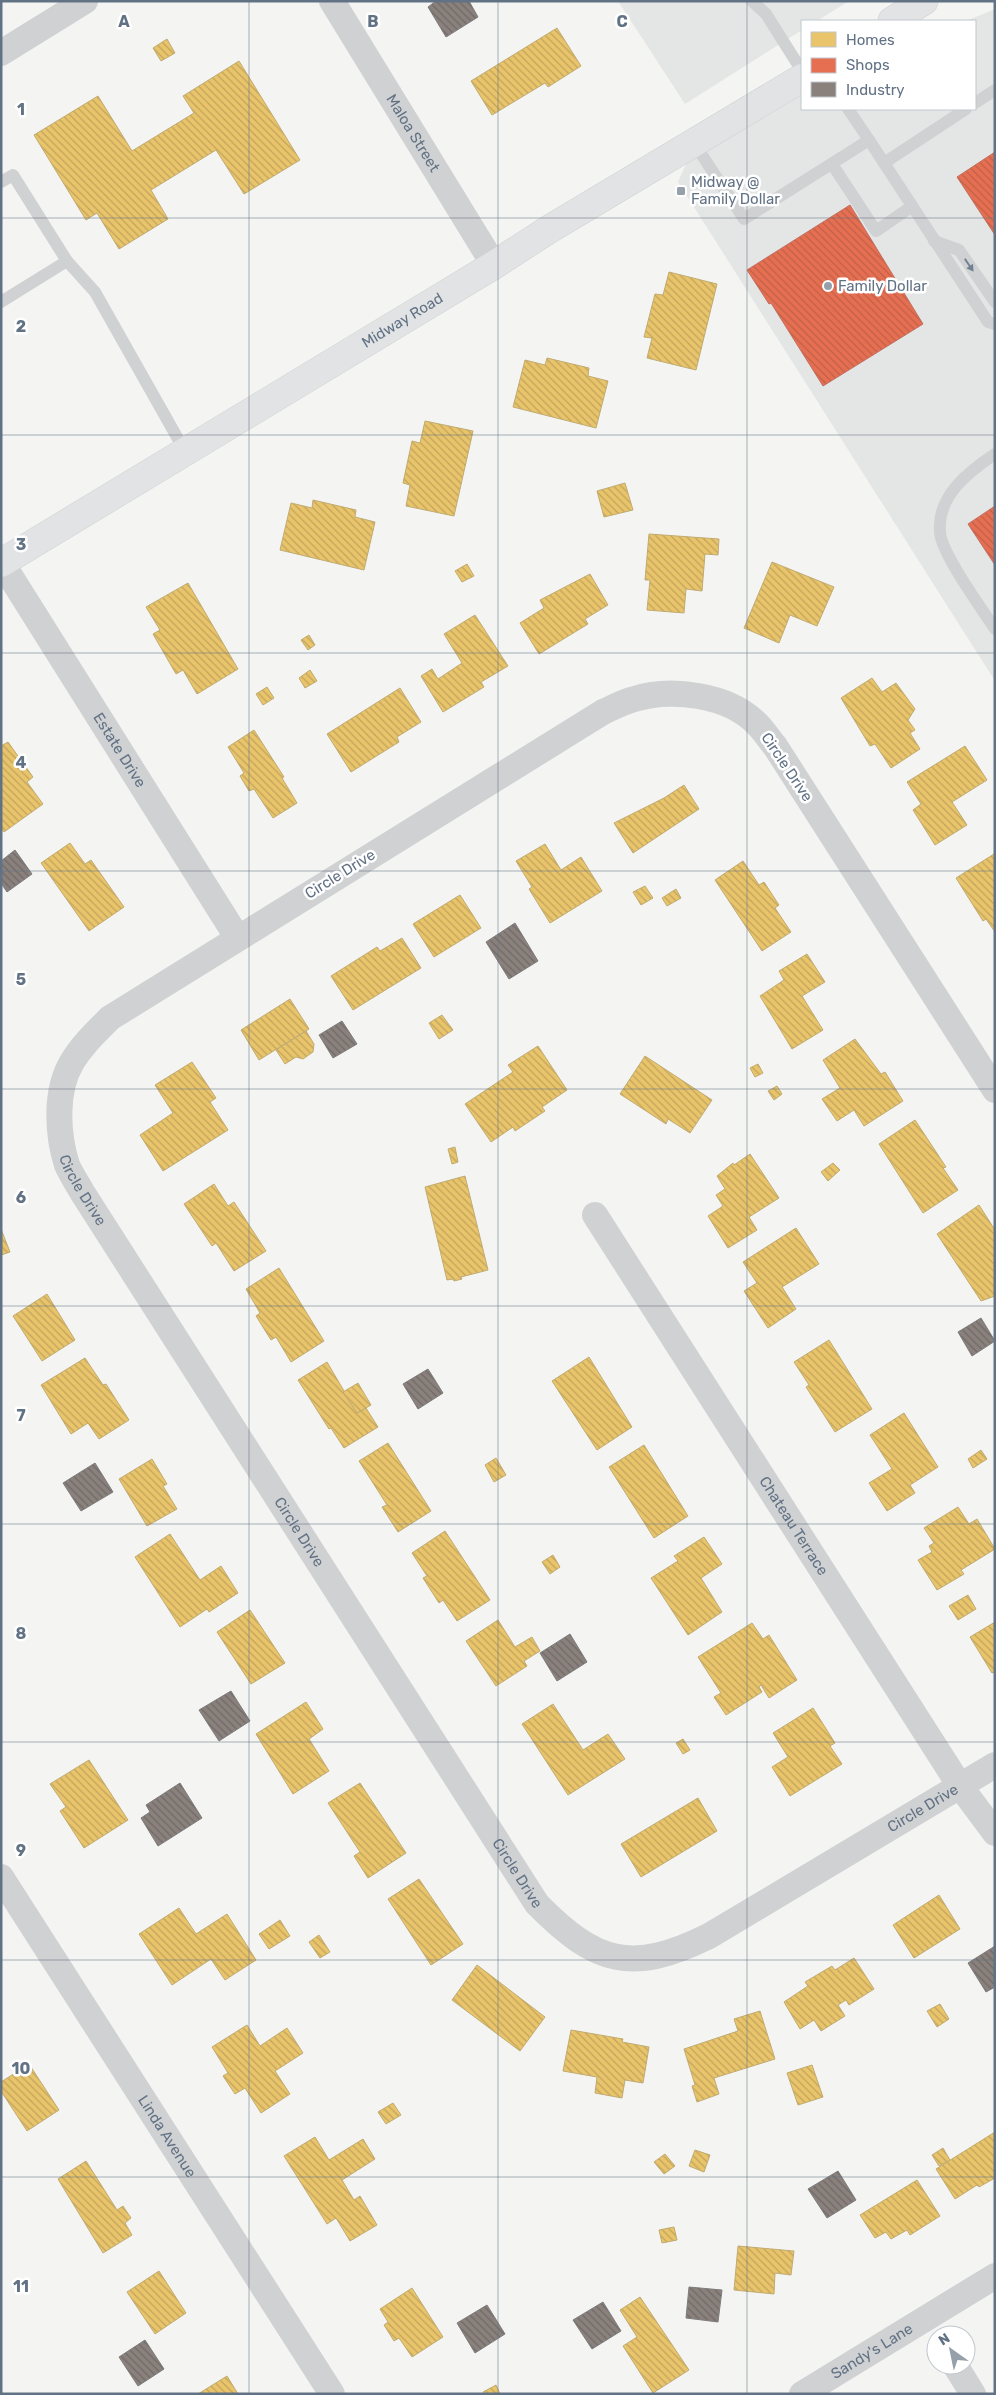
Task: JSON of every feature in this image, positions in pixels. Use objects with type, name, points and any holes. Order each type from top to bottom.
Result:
[{"type":"main road","points":[[894,20],[924,1]]},
{"type":"main road","name":"Midway Road","points":[[2,563],[186,453],[548,230],[801,79]]},
{"type":"street","points":[[1,53],[85,1]]},
{"type":"street","name":"Maloa Street","points":[[332,1],[494,265]]},
{"type":"street","name":"Estate Drive","points":[[2,563],[237,937]]},
{"type":"street","name":"Circle Drive","points":[[995,1090],[775,746],[758,724],[735,709],[710,699],[683,694],[632,700],[603,712],[237,937],[110,1018],[89,1039],[71,1063],[62,1088],[61,1135],[68,1165],[82,1192],[537,1904],[563,1930],[590,1949],[635,1959],[658,1957],[680,1951],[709,1936],[995,1765]]},
{"type":"street","name":"Chateau Terrace","points":[[595,1215],[960,1786],[995,1833]]},
{"type":"street","name":"Linda Avenue","points":[[1,1877],[332,2394]]},
{"type":"street","name":"Sandy's Lane","points":[[933,2325],[995,2276]]},
{"type":"street","name":"Sandy's Lane","points":[[802,2394],[926,2329]]},
{"type":"street","points":[[962,2375],[974,2394]]},
{"type":"lane","points":[[752,1],[766,14],[801,70]]},
{"type":"lane","points":[[976,102],[995,90]]},
{"type":"lane","points":[[849,110],[988,322],[995,324]]},
{"type":"lane","points":[[884,163],[964,110]]},
{"type":"lane","points":[[694,143],[744,219],[869,140]]},
{"type":"lane","points":[[832,164],[876,231],[911,207]]},
{"type":"lane","points":[[1,182],[13,175],[67,261],[95,292],[186,453]]},
{"type":"lane","points":[[934,241],[959,250],[995,302]]},
{"type":"lane","points":[[1,302],[67,261]]},
{"type":"lane","points":[[995,454],[970,470],[953,490],[942,512],[939,533],[948,553],[995,629]]},
{"type":"shaded area","points":[[618,1],[849,1],[819,20],[801,20],[801,31],[685,104]]},
{"type":"shaded area","points":[[995,9],[995,681],[678,182],[701,130],[801,88],[801,110],[976,110],[976,20],[968,20]]},
{"type":"building: Homes","points":[[557,28],[581,66],[548,87],[545,83],[492,115],[471,81]]},
{"type":"building: Homes","points":[[167,39],[175,53],[161,61],[153,48]]},
{"type":"building: Homes","points":[[239,61],[300,160],[244,194],[216,150],[151,190],[168,219],[119,249],[97,213],[86,220],[34,135],[98,96],[132,151],[194,113],[183,96]]},
{"type":"building: Homes","points":[[669,272],[717,284],[696,370],[647,358],[652,338],[644,337],[655,294],[663,295]]},
{"type":"building: Homes","points":[[547,358],[589,368],[588,376],[608,381],[596,428],[513,407],[525,360],[545,365]]},
{"type":"building: Homes","points":[[425,421],[473,431],[454,516],[406,506],[410,485],[403,483],[412,441],[420,443]]},
{"type":"building: Homes","points":[[625,483],[633,510],[604,517],[597,491]]},
{"type":"building: Homes","points":[[313,500],[356,510],[355,517],[375,522],[364,570],[280,550],[291,503],[312,508]]},
{"type":"building: Homes","points":[[649,534],[719,539],[718,555],[705,554],[702,591],[686,589],[684,613],[647,610],[650,580],[645,580]]},
{"type":"building: Homes","points":[[772,562],[834,587],[817,626],[790,615],[779,643],[744,628]]},
{"type":"building: Homes","points":[[467,564],[474,576],[462,582],[455,571]]},
{"type":"building: Homes","points":[[590,574],[608,605],[585,619],[588,624],[539,654],[520,623],[544,608],[540,600]]},
{"type":"building: Homes","points":[[188,583],[238,669],[197,694],[183,670],[176,674],[153,634],[160,630],[146,607]]},
{"type":"building: Homes","points":[[475,615],[508,666],[481,682],[484,687],[443,712],[421,676],[432,669],[438,679],[462,663],[444,634]]},
{"type":"building: Homes","points":[[309,635],[315,645],[308,650],[301,640]]},
{"type":"building: Homes","points":[[310,670],[317,681],[305,688],[299,678]]},
{"type":"building: Homes","points":[[872,678],[882,692],[896,683],[915,709],[908,720],[915,730],[910,733],[920,749],[891,768],[875,744],[870,746],[841,698]]},
{"type":"building: Homes","points":[[267,687],[274,698],[263,705],[256,694]]},
{"type":"building: Homes","points":[[400,688],[421,722],[397,737],[399,742],[351,772],[327,734]]},
{"type":"building: Homes","points":[[254,730],[284,777],[282,778],[297,803],[273,818],[254,789],[249,791],[240,776],[244,773],[228,747]]},
{"type":"building: Homes","points":[[8,742],[33,777],[27,782],[43,804],[4,832],[1,828],[1,746]]},
{"type":"building: Homes","points":[[965,746],[987,780],[952,802],[967,825],[935,845],[913,810],[921,804],[907,782]]},
{"type":"building: Homes","points":[[684,785],[699,809],[633,853],[614,823],[664,798]]},
{"type":"building: Homes","points":[[70,843],[85,864],[91,860],[124,907],[89,931],[41,863]]},
{"type":"building: Homes","points":[[545,844],[561,870],[581,857],[602,891],[550,923],[529,889],[532,887],[516,861]]},
{"type":"building: Homes","points":[[994,854],[995,932],[986,919],[983,921],[956,878]]},
{"type":"building: Homes","points":[[743,861],[759,885],[764,882],[779,905],[775,908],[791,932],[762,951],[715,880]]},
{"type":"building: Homes","points":[[645,886],[653,898],[641,905],[633,892]]},
{"type":"building: Homes","points":[[676,889],[681,898],[667,906],[662,898]]},
{"type":"building: Homes","points":[[460,895],[481,928],[434,957],[413,924]]},
{"type":"building: Homes","points":[[402,938],[421,968],[353,1010],[331,976],[377,947],[380,951]]},
{"type":"building: Homes","points":[[807,954],[825,982],[802,996],[823,1030],[792,1049],[760,996],[784,980],[779,971]]},
{"type":"building: Homes","points":[[290,999],[309,1029],[259,1060],[241,1030]]},
{"type":"building: Homes","points":[[442,1015],[453,1030],[439,1039],[429,1023]]},
{"type":"building: Homes","points":[[306,1031],[314,1044],[313,1052],[303,1059],[296,1057],[285,1064],[276,1050]]},
{"type":"building: Homes","points":[[855,1039],[881,1074],[885,1072],[903,1101],[864,1126],[854,1110],[837,1121],[822,1099],[840,1088],[823,1060]]},
{"type":"building: Homes","points":[[538,1046],[567,1090],[542,1107],[545,1111],[515,1131],[513,1127],[491,1142],[465,1104],[513,1072],[508,1065]]},
{"type":"building: Homes","points":[[645,1056],[712,1100],[690,1133],[668,1119],[666,1124],[620,1094]]},
{"type":"building: Homes","points":[[192,1062],[216,1098],[210,1102],[228,1130],[163,1171],[140,1135],[173,1113],[155,1085]]},
{"type":"building: Homes","points":[[758,1064],[763,1073],[755,1077],[750,1068]]},
{"type":"building: Homes","points":[[777,1086],[782,1094],[774,1100],[768,1091]]},
{"type":"building: Homes","points":[[915,1120],[946,1167],[943,1168],[958,1190],[923,1213],[879,1144]]},
{"type":"building: Homes","points":[[455,1147],[458,1162],[452,1164],[448,1149]]},
{"type":"building: Homes","points":[[750,1154],[779,1198],[749,1217],[757,1230],[728,1248],[708,1216],[723,1206],[716,1195],[725,1189],[717,1176],[733,1163],[734,1165]]},
{"type":"building: Homes","points":[[833,1163],[840,1170],[828,1181],[821,1172]]},
{"type":"building: Homes","points":[[465,1176],[488,1270],[461,1277],[462,1279],[454,1281],[453,1279],[447,1280],[425,1187]]},
{"type":"building: Homes","points":[[214,1184],[228,1206],[234,1202],[266,1251],[234,1271],[216,1243],[212,1246],[184,1204]]},
{"type":"building: Homes","points":[[979,1205],[995,1230],[995,1296],[981,1301],[937,1234]]},
{"type":"building: Homes","points":[[796,1228],[819,1264],[782,1287],[796,1309],[768,1328],[744,1291],[757,1283],[743,1262]]},
{"type":"building: Homes","points":[[1,1229],[10,1252],[1,1255]]},
{"type":"building: Homes","points":[[279,1268],[324,1341],[291,1362],[276,1337],[271,1340],[256,1316],[260,1313],[246,1289]]},
{"type":"building: Homes","points":[[47,1294],[75,1340],[42,1361],[13,1316]]},
{"type":"building: Homes","points":[[829,1340],[872,1409],[835,1432],[806,1387],[809,1385],[794,1362]]},
{"type":"building: Homes","points":[[589,1357],[632,1427],[597,1450],[552,1381]]},
{"type":"building: Homes","points":[[85,1358],[103,1385],[106,1384],[129,1420],[99,1439],[88,1423],[71,1434],[41,1385]]},
{"type":"building: Homes","points":[[327,1362],[357,1413],[366,1408],[378,1427],[344,1448],[331,1428],[329,1429],[298,1380]]},
{"type":"building: Homes","points":[[358,1383],[371,1405],[357,1413],[343,1392]]},
{"type":"building: Homes","points":[[904,1413],[938,1467],[910,1485],[915,1493],[887,1511],[869,1483],[892,1469],[870,1435]]},
{"type":"building: Homes","points":[[388,1443],[431,1511],[398,1532],[382,1507],[387,1505],[359,1461]]},
{"type":"building: Homes","points":[[644,1445],[688,1516],[654,1538],[609,1467]]},
{"type":"building: Homes","points":[[981,1450],[987,1459],[973,1468],[968,1459]]},
{"type":"building: Homes","points":[[496,1458],[506,1475],[494,1482],[485,1465]]},
{"type":"building: Homes","points":[[152,1459],[167,1484],[163,1486],[177,1509],[147,1526],[119,1479]]},
{"type":"building: Homes","points":[[958,1507],[969,1524],[977,1519],[995,1549],[961,1570],[964,1574],[937,1590],[918,1560],[932,1552],[929,1546],[934,1543],[924,1528]]},
{"type":"building: Homes","points":[[445,1531],[490,1600],[457,1621],[443,1600],[439,1603],[423,1578],[427,1576],[412,1553]]},
{"type":"building: Homes","points":[[170,1534],[200,1580],[221,1566],[238,1593],[209,1612],[207,1609],[180,1627],[135,1557]]},
{"type":"building: Homes","points":[[704,1537],[722,1564],[701,1578],[722,1612],[688,1635],[651,1578],[678,1561],[674,1556]]},
{"type":"building: Homes","points":[[553,1555],[560,1567],[550,1574],[542,1562]]},
{"type":"building: Homes","points":[[968,1595],[976,1609],[958,1620],[949,1606]]},
{"type":"building: Homes","points":[[250,1610],[285,1663],[251,1684],[217,1632]]},
{"type":"building: Homes","points":[[498,1620],[515,1647],[532,1637],[540,1651],[524,1661],[527,1666],[496,1686],[466,1641]]},
{"type":"building: Homes","points":[[995,1622],[995,1672],[992,1673],[970,1637]]},
{"type":"building: Homes","points":[[752,1623],[763,1639],[769,1635],[797,1680],[769,1698],[761,1685],[759,1687],[762,1692],[726,1715],[714,1697],[721,1693],[698,1657]]},
{"type":"building: Homes","points":[[306,1702],[323,1729],[309,1739],[329,1771],[293,1794],[256,1734]]},
{"type":"building: Homes","points":[[553,1704],[583,1750],[608,1734],[625,1759],[568,1795],[522,1724]]},
{"type":"building: Homes","points":[[813,1708],[835,1743],[830,1746],[842,1764],[790,1796],[772,1767],[788,1757],[773,1733]]},
{"type":"building: Homes","points":[[683,1739],[690,1750],[683,1754],[676,1743]]},
{"type":"building: Homes","points":[[89,1760],[128,1820],[84,1848],[60,1811],[66,1807],[50,1784]]},
{"type":"building: Homes","points":[[360,1783],[406,1853],[368,1878],[354,1856],[360,1852],[328,1803]]},
{"type":"building: Homes","points":[[698,1798],[717,1831],[641,1877],[621,1844]]},
{"type":"building: Homes","points":[[419,1879],[463,1944],[431,1965],[388,1899]]},
{"type":"building: Homes","points":[[939,1895],[960,1929],[914,1958],[893,1925]]},
{"type":"building: Homes","points":[[179,1908],[196,1934],[227,1914],[256,1960],[225,1980],[211,1959],[172,1985],[139,1934]]},
{"type":"building: Homes","points":[[280,1920],[290,1936],[269,1949],[259,1934]]},
{"type":"building: Homes","points":[[319,1935],[330,1952],[320,1958],[309,1942]]},
{"type":"building: Homes","points":[[854,1958],[874,1989],[849,2005],[846,2000],[838,2005],[845,2016],[821,2031],[814,2020],[800,2029],[784,2002],[808,1986],[805,1982],[832,1966],[835,1970]]},
{"type":"building: Homes","points":[[477,1965],[545,2017],[520,2051],[452,2000]]},
{"type":"building: Homes","points":[[940,2004],[949,2019],[937,2027],[927,2011]]},
{"type":"building: Homes","points":[[760,2011],[775,2059],[714,2078],[719,2094],[697,2102],[692,2086],[695,2085],[684,2049],[738,2031],[734,2019]]},
{"type":"building: Homes","points":[[247,2025],[260,2046],[287,2028],[303,2053],[275,2071],[290,2094],[261,2113],[245,2088],[235,2094],[223,2076],[228,2073],[212,2047]]},
{"type":"building: Homes","points":[[571,2030],[623,2039],[622,2042],[649,2047],[643,2083],[625,2080],[622,2098],[595,2093],[597,2077],[563,2071]]},
{"type":"building: Homes","points":[[29,2064],[59,2110],[27,2131],[1,2091],[1,2082]]},
{"type":"building: Homes","points":[[812,2065],[823,2097],[798,2105],[787,2073]]},
{"type":"building: Homes","points":[[393,2103],[401,2115],[386,2124],[378,2112]]},
{"type":"building: Homes","points":[[995,2132],[995,2178],[979,2187],[977,2185],[955,2199],[936,2169]]},
{"type":"building: Homes","points":[[315,2137],[329,2160],[363,2139],[375,2159],[342,2180],[354,2200],[360,2196],[377,2225],[350,2241],[336,2218],[327,2224],[284,2156]]},
{"type":"building: Homes","points":[[943,2148],[950,2160],[939,2166],[932,2155]]},
{"type":"building: Homes","points":[[695,2150],[710,2155],[704,2172],[689,2166]]},
{"type":"building: Homes","points":[[665,2154],[675,2166],[664,2174],[654,2162]]},
{"type":"building: Homes","points":[[86,2161],[117,2210],[123,2206],[131,2218],[125,2223],[132,2235],[103,2253],[58,2179]]},
{"type":"building: Homes","points":[[917,2180],[940,2216],[910,2235],[907,2230],[891,2239],[886,2232],[875,2238],[860,2215]]},
{"type":"building: Homes","points":[[674,2227],[677,2240],[662,2243],[659,2230]]},
{"type":"building: Homes","points":[[738,2246],[794,2251],[791,2275],[775,2273],[774,2294],[734,2290]]},
{"type":"building: Homes","points":[[159,2271],[186,2313],[155,2334],[127,2292]]},
{"type":"building: Homes","points":[[412,2288],[443,2337],[412,2357],[399,2338],[394,2341],[384,2325],[388,2322],[380,2309]]},
{"type":"building: Homes","points":[[640,2297],[689,2370],[653,2393],[623,2346],[637,2337],[620,2310]]},
{"type":"building: Homes","points":[[227,2376],[238,2394],[198,2394]]},
{"type":"building: Homes","points":[[496,2385],[500,2394],[484,2394],[483,2392]]},
{"type":"building: Shops","points":[[995,152],[995,235],[957,177]]},
{"type":"building: Shops","name":"Family Dollar","points":[[850,205],[923,324],[823,386],[771,303],[769,304],[747,270]]},
{"type":"building: Shops","points":[[995,506],[995,565],[968,524]]},
{"type":"building: Industry","points":[[436,1],[469,1],[478,17],[446,37],[428,7]]},
{"type":"building: Industry","points":[[15,850],[32,874],[7,892],[1,883],[1,861]]},
{"type":"building: Industry","points":[[515,923],[538,961],[509,979],[486,942]]},
{"type":"building: Industry","points":[[342,1021],[357,1044],[333,1058],[319,1035]]},
{"type":"building: Industry","points":[[981,1318],[995,1341],[972,1356],[958,1332]]},
{"type":"building: Industry","points":[[428,1369],[443,1393],[418,1409],[403,1384]]},
{"type":"building: Industry","points":[[95,1463],[113,1492],[81,1511],[63,1483]]},
{"type":"building: Industry","points":[[570,1634],[587,1662],[557,1681],[540,1653]]},
{"type":"building: Industry","points":[[231,1691],[250,1721],[219,1741],[199,1710]]},
{"type":"building: Industry","points":[[180,1783],[202,1818],[158,1846],[141,1818],[150,1812],[146,1805]]},
{"type":"building: Industry","points":[[995,1946],[995,1987],[986,1992],[968,1963]]},
{"type":"building: Industry","points":[[838,2171],[856,2200],[827,2218],[808,2189]]},
{"type":"building: Industry","points":[[689,2287],[722,2290],[718,2322],[686,2318]]},
{"type":"building: Industry","points":[[603,2302],[621,2331],[592,2349],[573,2320]]},
{"type":"building: Industry","points":[[487,2305],[505,2334],[475,2353],[457,2323]]},
{"type":"building: Industry","points":[[145,2340],[164,2369],[138,2386],[119,2357]]},
{"type":"place","name":"Midway @ Family Dollar","points":[[681,191]]},
{"type":"place","name":"Family Dollar","points":[[828,286]]}]
